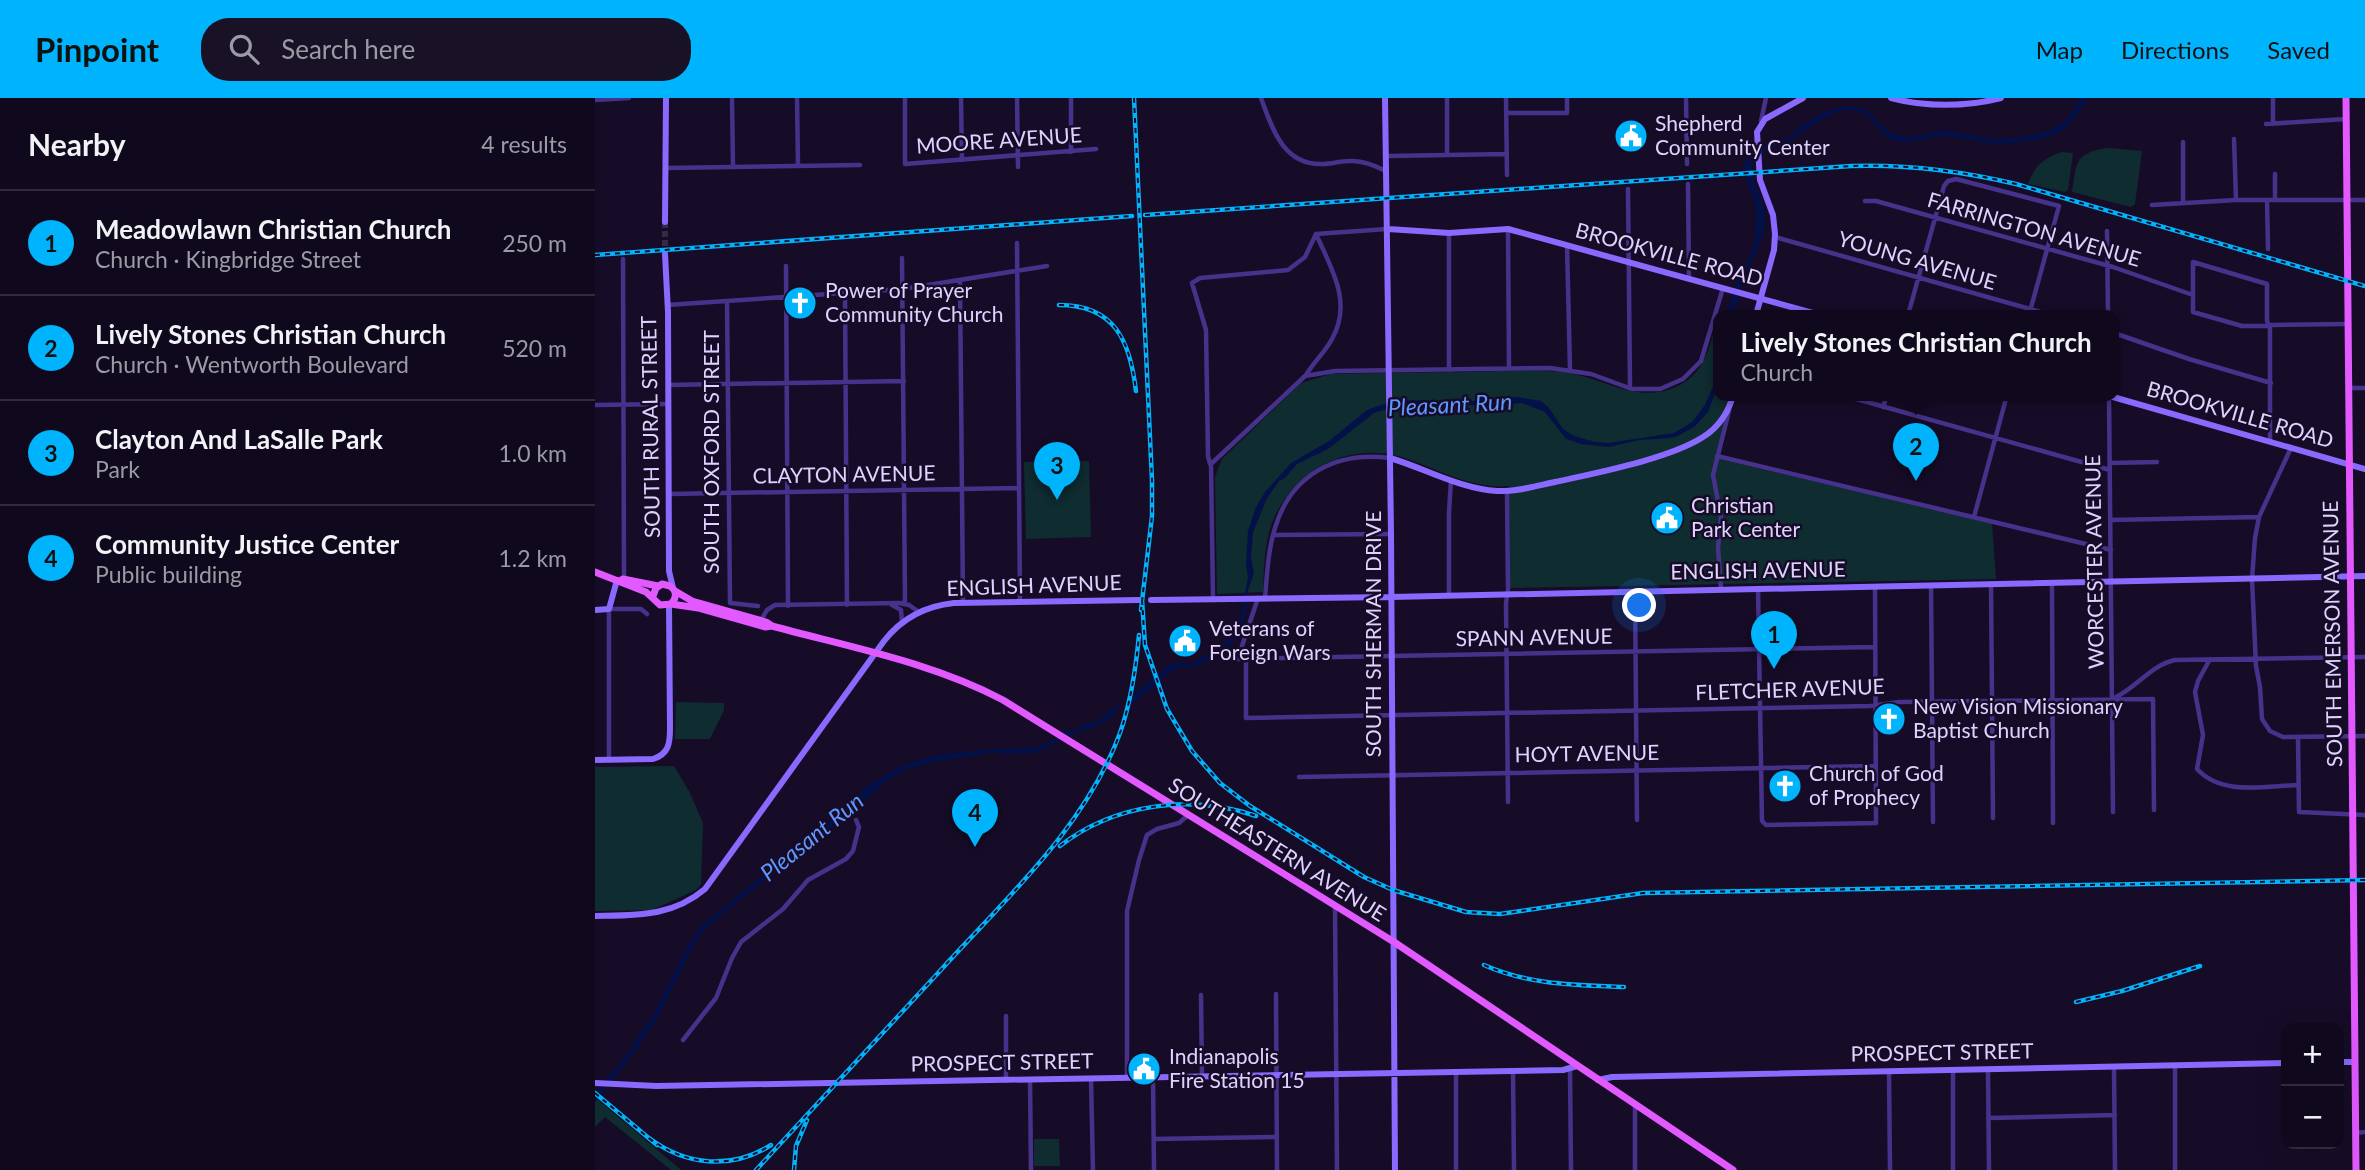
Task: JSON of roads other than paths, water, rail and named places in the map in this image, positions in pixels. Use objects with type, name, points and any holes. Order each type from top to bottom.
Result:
[{"type":"main road","points":[[666,98],[666,222]]},
{"type":"main road","name":"SOUTH SHERMAN DRIVE","points":[[1385,98],[1395,1170]]},
{"type":"main road","points":[[1757,310],[1775,237],[1773,215],[1761,184],[1757,132],[1761,123],[1772,114],[1803,98]]},
{"type":"main road","points":[[1891,98],[1922,104],[2001,98]]},
{"type":"main road","name":"SOUTH EMERSON AVENUE","points":[[2346,98],[2356,1170]]},
{"type":"main road","name":"BROOKVILLE ROAD","points":[[1388,229],[1449,233],[1508,229],[1803,310]]},
{"type":"main road","name":"SOUTH RURAL STREET","points":[[666,254],[670,570],[674,589]]},
{"type":"main road","name":"BROOKVILLE ROAD","points":[[2119,399],[2365,469]]},
{"type":"main road","points":[[1390,457],[1481,489],[1507,491],[1603,471],[1677,450],[1706,435],[1721,420],[1732,401]]},
{"type":"main road","points":[[653,596],[670,570]]},
{"type":"main road","points":[[595,572],[620,580],[674,589],[675,599],[670,605],[669,622],[668,747],[664,753],[650,759],[595,761]]},
{"type":"main road","name":"ENGLISH AVENUE","points":[[1151,600],[2365,576]]},
{"type":"main road","points":[[620,580],[622,584],[653,596],[669,622]]},
{"type":"main road","points":[[595,610],[609,609],[620,580]]},
{"type":"main road","name":"SOUTHEASTERN AVENUE","points":[[674,589],[692,601],[939,672],[1003,700],[1394,942],[1574,1068],[1598,1080],[1733,1170]]},
{"type":"main road","name":"ENGLISH AVENUE","points":[[919,612],[942,605],[963,603],[1139,600]]},
{"type":"main road","points":[[660,606],[670,605]]},
{"type":"main road","name":"SOUTHEASTERN AVENUE","points":[[670,605],[698,608],[765,627],[772,626]]},
{"type":"main road","points":[[595,916],[660,913],[682,905],[705,889],[888,635],[919,612]]},
{"type":"main road","points":[[2344,1062],[2355,1062]]},
{"type":"main road","name":"PROSPECT STREET","points":[[1598,1080],[1612,1077],[2281,1063]]},
{"type":"main road","name":"PROSPECT STREET","points":[[596,1083],[656,1086],[1006,1081],[1456,1073],[1574,1068]]},
{"type":"street","points":[[595,100],[629,98]]},
{"type":"street","points":[[732,98],[733,167]]},
{"type":"street","points":[[797,98],[797,165]]},
{"type":"street","name":"MOORE AVENUE","points":[[905,98],[905,164],[1096,149]]},
{"type":"street","points":[[961,98],[962,160]]},
{"type":"street","points":[[1017,98],[1018,167]]},
{"type":"street","points":[[1071,98],[1071,152]]},
{"type":"street","points":[[1261,98],[1277,139],[1295,156],[1318,164],[1359,162],[1387,171]]},
{"type":"street","points":[[1447,98],[1447,155]]},
{"type":"street","points":[[1506,98],[1507,175]]},
{"type":"street","points":[[1506,113],[1567,113],[1567,98]]},
{"type":"street","points":[[1686,98],[1687,164]]},
{"type":"street","points":[[1761,123],[1766,98]]},
{"type":"street","points":[[2273,98],[2273,124]]},
{"type":"street","points":[[2266,124],[2347,118]]},
{"type":"street","points":[[2234,139],[2236,200]]},
{"type":"street","points":[[2183,142],[2183,203]]},
{"type":"street","points":[[1387,156],[1507,154]]},
{"type":"street","points":[[666,168],[860,165]]},
{"type":"street","points":[[2275,174],[2275,200]]},
{"type":"street","points":[[1909,310],[1945,184],[1956,179],[2059,206],[2031,310]]},
{"type":"street","points":[[1688,184],[1689,278]]},
{"type":"street","points":[[1628,189],[1630,388]]},
{"type":"street","points":[[2152,205],[2236,200],[2365,200]]},
{"type":"street","points":[[2267,200],[2268,249]]},
{"type":"street","name":"FARRINGTON AVENUE","points":[[1865,201],[1876,201],[2108,266],[2193,295]]},
{"type":"street","points":[[1316,234],[1388,229]]},
{"type":"street","points":[[1508,229],[1509,368]]},
{"type":"street","points":[[2107,231],[2108,310]]},
{"type":"street","points":[[1449,233],[1449,370]]},
{"type":"street","points":[[1213,599],[1206,330],[1192,285],[1195,280],[1288,270],[1305,257],[1316,234]]},
{"type":"street","points":[[1210,464],[1305,376],[1333,338],[1341,309],[1339,285],[1316,234]]},
{"type":"street","name":"YOUNG AVENUE","points":[[1775,237],[2023,310]]},
{"type":"street","points":[[1017,243],[1020,603]]},
{"type":"street","points":[[1567,245],[1570,370]]},
{"type":"street","points":[[761,621],[769,608],[904,603],[902,258]]},
{"type":"street","points":[[620,580],[624,404],[623,259]]},
{"type":"street","points":[[2270,442],[2271,383],[2269,326],[2267,284],[2193,262],[2193,312],[2242,326],[2269,326],[2348,324]]},
{"type":"street","points":[[786,266],[788,606]]},
{"type":"street","points":[[667,305],[903,289],[1048,266]]},
{"type":"street","points":[[960,280],[963,603]]},
{"type":"street","points":[[1720,310],[1727,289]]},
{"type":"street","points":[[845,293],[847,606]]},
{"type":"street","name":"SOUTH OXFORD STREET","points":[[727,301],[730,603],[758,607]]},
{"type":"street","points":[[1305,376],[1326,371],[1550,368],[1570,370],[1642,391],[1664,388],[1679,382],[1692,372],[1705,352],[1713,329]]},
{"type":"street","points":[[2119,335],[2271,383]]},
{"type":"street","points":[[668,385],[904,381]]},
{"type":"street","points":[[2349,388],[2365,388]]},
{"type":"street","points":[[1863,401],[2110,470]]},
{"type":"street","points":[[1884,407],[1886,401]]},
{"type":"street","points":[[1974,517],[2005,401]]},
{"type":"street","name":"WORCESTER AVENUE","points":[[2108,401],[2112,812]]},
{"type":"street","points":[[595,405],[668,404]]},
{"type":"street","points":[[1721,589],[1718,545],[1721,517],[1713,475],[1730,407]]},
{"type":"street","points":[[2291,448],[2259,517],[2252,579],[2255,659],[2263,722],[2276,735],[2365,736]]},
{"type":"street","points":[[1717,456],[2111,550]]},
{"type":"street","points":[[1246,659],[1239,653],[1259,598],[1279,516],[1288,499],[1311,474],[1332,463],[1349,457],[1390,457]]},
{"type":"street","points":[[2110,463],[2157,462]]},
{"type":"street","points":[[1449,595],[1451,479]]},
{"type":"street","name":"CLAYTON AVENUE","points":[[669,494],[1019,488]]},
{"type":"street","points":[[1507,491],[1508,802]]},
{"type":"street","points":[[2110,520],[2259,517]]},
{"type":"street","points":[[1273,535],[1391,534]]},
{"type":"street","points":[[2052,582],[2053,824]]},
{"type":"street","points":[[1991,583],[1993,818]]},
{"type":"street","points":[[1931,586],[1933,822]]},
{"type":"street","points":[[1758,589],[1763,824],[1815,825],[1876,823],[1875,587]]},
{"type":"street","points":[[1635,591],[1637,820]]},
{"type":"street","name":"ENGLISH AVENUE","points":[[904,603],[919,612]]},
{"type":"street","points":[[891,605],[901,610],[902,622]]},
{"type":"street","points":[[609,760],[609,609],[641,609],[647,614]]},
{"type":"street","name":"SPANN AVENUE","points":[[1235,659],[1875,647]]},
{"type":"street","points":[[2112,699],[2133,688],[2166,662],[2365,657]]},
{"type":"street","name":"FLETCHER AVENUE","points":[[1246,659],[1246,718],[1759,708],[1899,702],[2153,699],[2154,810]]},
{"type":"street","points":[[2210,659],[2195,692],[2203,735],[2196,767],[2204,775],[2227,787],[2298,785]]},
{"type":"street","points":[[2298,737],[2299,812],[2365,815]]},
{"type":"street","name":"HOYT AVENUE","points":[[1299,777],[1876,765]]},
{"type":"street","points":[[1127,1078],[1127,911],[1133,883],[1147,835],[1157,829],[1179,823],[1188,816]]},
{"type":"street","points":[[683,1040],[714,1002],[725,981],[731,958],[747,935],[783,909],[808,880],[846,859],[853,851],[859,827],[856,820]]},
{"type":"street","points":[[1335,906],[1336,1170]]},
{"type":"street","points":[[1276,993],[1277,1170]]},
{"type":"street","points":[[1201,995],[1202,1077]]},
{"type":"street","points":[[1006,1016],[1006,1081]]},
{"type":"street","points":[[2175,1065],[2175,1170]]},
{"type":"street","points":[[2114,1067],[2115,1170]]},
{"type":"street","points":[[1571,1170],[1574,1068]]},
{"type":"street","points":[[1988,1069],[1989,1170]]},
{"type":"street","points":[[1952,1070],[1952,1170]]},
{"type":"street","points":[[1513,1071],[1514,1170]]},
{"type":"street","points":[[1889,1072],[1890,1170]]},
{"type":"street","points":[[1456,1073],[1456,1170]]},
{"type":"street","points":[[1153,1078],[1154,1170]]},
{"type":"street","points":[[1091,1079],[1093,1170]]},
{"type":"street","points":[[1030,1080],[1031,1170]]},
{"type":"street","points":[[1635,1105],[1635,1170]]},
{"type":"street","points":[[1988,1118],[2115,1115]]},
{"type":"street","points":[[2356,1133],[2365,1132]]},
{"type":"street","points":[[1154,1139],[1277,1137]]},
{"type":"water","points":[[2081,98],[2088,98],[2070,124],[2056,134],[2012,143],[1998,144],[1941,136],[1899,142],[1887,137],[1864,114],[1851,110],[1829,116],[1814,124],[1792,140],[1753,161],[1753,176],[1764,210],[1764,227],[1761,242],[1735,310],[1728,310],[1735,286],[1751,254],[1755,238],[1756,212],[1745,176],[1744,162],[1763,147],[1788,138],[1803,124],[1826,111],[1847,106],[1864,108],[1889,132],[1910,137],[1943,130],[1995,139],[2022,137],[2049,131],[2066,120]]},
{"type":"water","name":"Pleasant Run","points":[[1713,387],[1713,399],[1708,412],[1694,427],[1676,437],[1639,440],[1609,447],[1581,444],[1566,439],[1545,412],[1522,403],[1396,406],[1374,413],[1328,449],[1297,464],[1279,481],[1267,498],[1253,532],[1251,558],[1254,573],[1248,590],[1245,619],[1237,637],[1224,653],[1195,667],[1181,667],[1170,672],[1130,706],[1134,694],[1162,670],[1174,662],[1193,664],[1216,651],[1232,635],[1240,618],[1248,578],[1248,531],[1256,507],[1265,492],[1291,463],[1329,441],[1367,410],[1395,400],[1475,401],[1517,397],[1541,401],[1563,429],[1574,436],[1608,443],[1674,433],[1692,422],[1705,405]]},
{"type":"water","name":"Pleasant Run","points":[[1121,701],[1107,721],[1065,737],[1040,751],[1021,754],[997,752],[934,762],[905,770],[886,781],[844,819],[813,841],[701,934],[658,1017],[637,1049],[595,1102],[595,1093],[624,1058],[654,1013],[687,947],[701,926],[867,786],[900,766],[936,755],[1033,748],[1048,743],[1066,731],[1097,722]]},
{"type":"tunnel","points":[[665,222],[665,254]]},
{"type":"railway","points":[[1134,98],[1152,480],[1152,516],[1141,610]]},
{"type":"railway","points":[[1145,215],[1851,166],[1913,167],[1975,175],[2016,184],[2365,286]]},
{"type":"railway","points":[[595,255],[1132,216]]},
{"type":"railway","points":[[1059,305],[1094,311],[1116,329],[1129,356],[1136,391]]},
{"type":"railway","points":[[1142,600],[1145,645],[1167,709],[1192,751],[1220,783],[1250,806],[1364,877],[1393,890],[1466,912],[1500,914],[1643,893],[2365,880]]},
{"type":"railway","points":[[756,1170],[1016,889],[1065,831],[1105,768],[1120,733],[1133,684],[1139,635]]},
{"type":"railway","points":[[1060,846],[1105,820],[1155,807],[1206,805],[1256,816]]},
{"type":"railway","points":[[1484,965],[1535,980],[1624,987]]},
{"type":"railway","points":[[2076,1002],[2122,991],[2200,966]]},
{"type":"railway","points":[[595,1093],[657,1145]]},
{"type":"railway","points":[[794,1170],[796,1146],[807,1120]]},
{"type":"railway","points":[[649,1138],[678,1154],[709,1161],[741,1158],[771,1145]]},
{"type":"place","name":"Shepherd Community Center","points":[[1631,136]]},
{"type":"place","name":"Power of Prayer Community Church","points":[[800,303]]},
{"type":"place","name":"Lively Stones Christian Church","points":[[1916,481]]},
{"type":"place","name":"Clayton And LaSalle Park","points":[[1057,500]]},
{"type":"place","name":"Christian Park Center","points":[[1667,518]]},
{"type":"place","name":"Veterans of Foreign Wars","points":[[1185,641]]},
{"type":"place","name":"Meadowlawn Christian Church","points":[[1774,669]]},
{"type":"place","name":"New Vision Missionary Baptist Church","points":[[1889,719]]},
{"type":"place","name":"Church of God of Prophecy","points":[[1785,786]]},
{"type":"place","name":"Community Justice Center","points":[[975,847]]},
{"type":"place","name":"Indianapolis Fire Station 15","points":[[1144,1069]]}]
